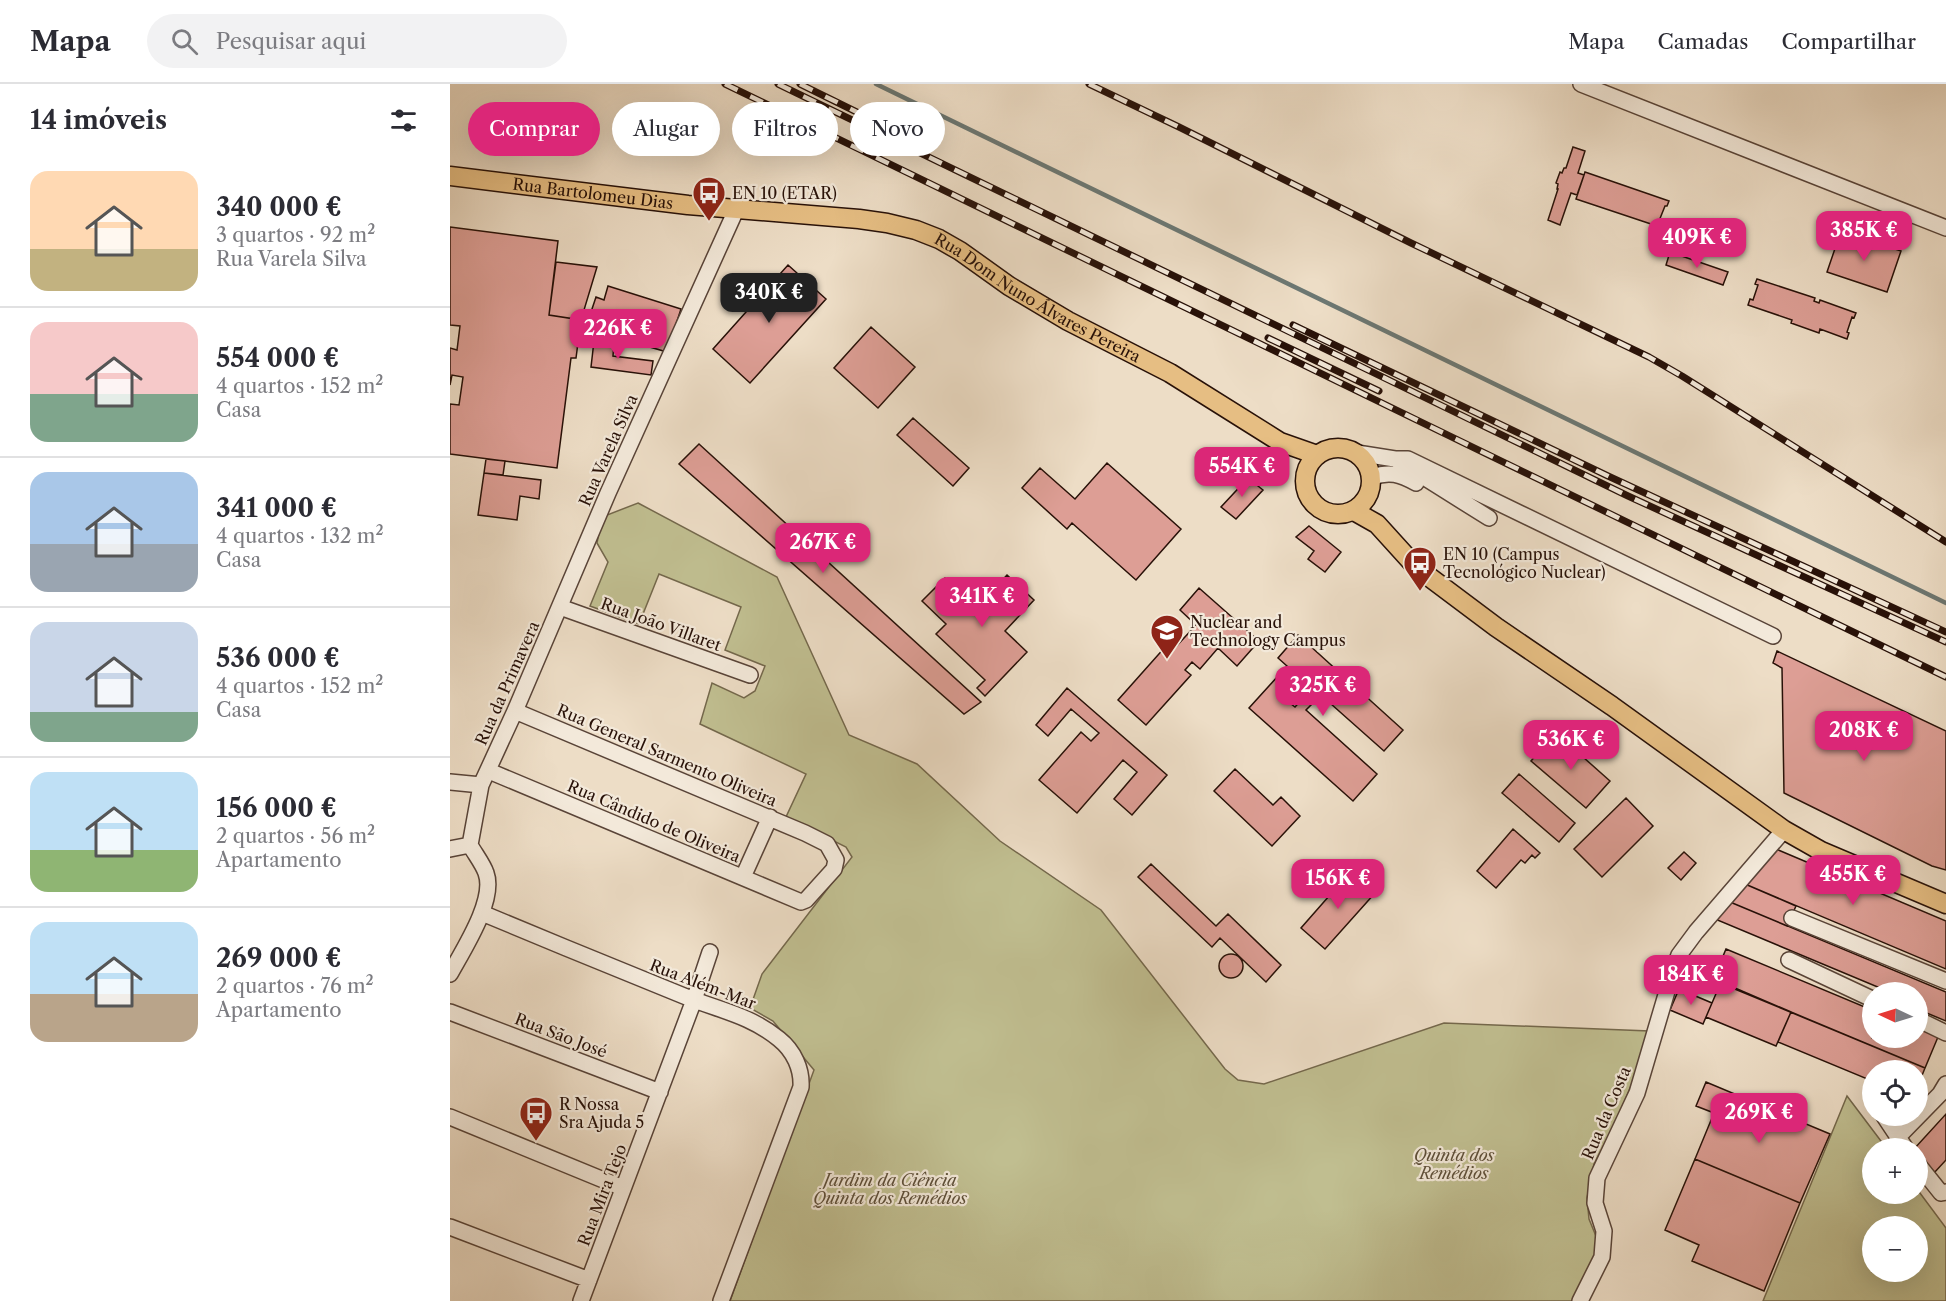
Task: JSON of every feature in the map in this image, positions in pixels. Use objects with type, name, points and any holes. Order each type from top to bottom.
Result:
[{"type":"main road","name":"Rua Bartolomeu Dias","points":[[450,176],[736,210]]},
{"type":"main road","name":"Rua Dom Nuno Álvares Pereira","points":[[736,210],[888,223],[939,239],[1009,286],[1068,321],[1170,373],[1280,442],[1317,455]]},
{"type":"main road","points":[[1280,442],[1305,477],[1308,495],[1315,505],[1326,512],[1338,514],[1354,511],[1361,506],[1371,488],[1372,477],[1364,460],[1357,453],[1337,448],[1317,455],[1309,465],[1305,477]]},
{"type":"main road","points":[[1367,498],[1377,524]]},
{"type":"main road","points":[[1354,511],[1377,524],[1416,567],[1487,620],[1612,706],[1784,830],[1821,851],[1946,904]]},
{"type":"street","points":[[1581,84],[1946,228]]},
{"type":"street","name":"Rua Varela Silva","points":[[560,607],[608,493],[736,210]]},
{"type":"street","points":[[1357,453],[1408,459],[1773,636]]},
{"type":"street","points":[[1372,477],[1383,473],[1396,473],[1488,521],[1395,459]]},
{"type":"street","name":"Rua João Villaret","points":[[560,607],[750,675]]},
{"type":"street","name":"Rua da Primavera","points":[[470,845],[482,785],[560,607]]},
{"type":"street","name":"Rua General Sarmento Oliveira","points":[[515,711],[770,817],[826,844],[836,860],[834,869],[806,900]]},
{"type":"street","name":"Rua Cândido de Oliveira","points":[[489,771],[801,902],[806,900]]},
{"type":"street","points":[[450,782],[482,785]]},
{"type":"street","points":[[743,877],[770,817]]},
{"type":"street","name":"Rua da Costa","points":[[1580,1301],[1602,1257],[1604,1231],[1595,1203],[1597,1178],[1637,1093],[1679,955],[1784,830]]},
{"type":"street","points":[[450,849],[470,845],[487,874],[487,898],[482,914],[450,974]]},
{"type":"street","name":"Rua Além-Mar","points":[[482,914],[694,1000],[748,1018],[781,1040],[797,1062],[802,1074],[801,1087],[722,1301]]},
{"type":"street","points":[[1792,918],[1946,981]]},
{"type":"street","name":"Rua Mira Tejo","points":[[581,1301],[710,952]]},
{"type":"street","points":[[1789,960],[1862,994]]},
{"type":"street","name":"Rua São José","points":[[450,1012],[660,1092]]},
{"type":"street","points":[[1928,1024],[1946,1033]]},
{"type":"street","points":[[1906,1138],[1946,1084]]},
{"type":"street","points":[[450,1117],[624,1188]]},
{"type":"street","points":[[1928,1177],[1941,1193],[1946,1192]]},
{"type":"street","points":[[450,1227],[589,1280]]},
{"type":"green space","name":"Quinta dos Remédios","points":[[638,503],[777,577],[849,735],[917,764],[1000,841],[1101,910],[1225,1069],[1238,1080],[1264,1084],[1444,1023],[1649,1031],[1636,1074],[1614,1126],[1594,1164],[1587,1198],[1589,1219],[1598,1241],[1597,1257],[1573,1301],[730,1301],[814,1070],[773,1021],[750,1008],[762,974],[852,857],[846,847],[786,817],[806,774],[700,724],[712,683],[744,698],[755,691],[765,666],[725,650],[741,607],[659,574],[639,624],[590,606],[608,562],[597,543],[602,517]]},
{"type":"green space","points":[[1847,1096],[1862,1116],[1862,1126],[1870,1126],[1879,1138],[1862,1138],[1862,1204],[1928,1204],[1946,1228],[1946,1301],[1763,1301]]},
{"type":"building","points":[[1573,147],[1585,151],[1578,173],[1584,175],[1577,195],[1571,193],[1560,225],[1548,220],[1558,189],[1556,183],[1560,172],[1562,173],[1566,168]]},
{"type":"building","points":[[1585,172],[1669,201],[1659,221],[1662,221],[1660,227],[1576,199]]},
{"type":"building","points":[[450,227],[558,241],[549,315],[581,320],[576,358],[571,358],[557,468],[450,454],[450,404],[459,405],[463,377],[452,375],[450,385],[450,348],[457,350],[460,326],[450,325]]},
{"type":"building","points":[[1841,231],[1901,251],[1887,292],[1827,272]]},
{"type":"building","points":[[1670,252],[1728,272],[1723,285],[1666,265]]},
{"type":"building","points":[[556,262],[597,267],[581,320],[549,315]]},
{"type":"building","points":[[788,265],[826,299],[750,383],[713,349]]},
{"type":"building","points":[[1757,279],[1815,298],[1814,301],[1819,303],[1820,300],[1856,313],[1854,318],[1852,317],[1847,339],[1820,329],[1819,333],[1791,323],[1792,320],[1748,305],[1750,299],[1753,300],[1758,285],[1755,284]]},
{"type":"building","points":[[608,286],[681,309],[667,352],[629,341],[634,325],[591,312],[596,297],[604,300]]},
{"type":"building","points":[[871,327],[915,367],[878,408],[834,368]]},
{"type":"building","points":[[594,341],[614,343],[613,356],[653,361],[651,375],[591,367]]},
{"type":"building","points":[[913,418],[969,468],[953,486],[897,435]]},
{"type":"building","points":[[699,444],[981,702],[964,714],[679,464]]},
{"type":"building","points":[[486,459],[505,461],[503,475],[484,473]]},
{"type":"building","points":[[1107,463],[1181,529],[1136,580],[1072,523],[1067,529],[1022,488],[1040,468],[1075,499]]},
{"type":"building","points":[[484,473],[541,480],[539,499],[520,496],[517,520],[478,515]]},
{"type":"building","points":[[1248,478],[1263,490],[1236,519],[1221,507]]},
{"type":"building","points":[[1309,526],[1341,552],[1325,572],[1308,559],[1314,551],[1296,537]]},
{"type":"building","points":[[1007,575],[1034,600],[1005,631],[1027,652],[985,696],[977,688],[985,680],[936,634],[946,624],[922,601],[945,578],[976,608]]},
{"type":"building","points":[[1199,588],[1259,641],[1237,666],[1218,648],[1200,669],[1192,662],[1185,670],[1191,675],[1146,725],[1118,700],[1166,646],[1172,651],[1196,625],[1180,610]]},
{"type":"building","points":[[1298,635],[1403,730],[1384,751],[1304,680],[1286,700],[1295,707],[1306,695],[1314,702],[1306,710],[1377,774],[1353,801],[1249,708],[1287,666],[1278,658]]},
{"type":"building","points":[[1777,651],[1946,731],[1946,870],[1932,866],[1784,793],[1782,668],[1773,663]]},
{"type":"building","points":[[1067,688],[1167,775],[1132,815],[1114,799],[1137,772],[1123,760],[1077,813],[1039,780],[1081,732],[1091,741],[1099,733],[1071,709],[1048,736],[1036,725]]},
{"type":"building","points":[[1556,733],[1610,781],[1586,808],[1531,761]]},
{"type":"building","points":[[1235,769],[1273,805],[1281,797],[1300,816],[1272,846],[1214,791]]},
{"type":"building","points":[[1519,774],[1575,823],[1559,842],[1502,793]]},
{"type":"building","points":[[1626,798],[1653,826],[1602,877],[1574,849]]},
{"type":"building","points":[[1513,829],[1540,853],[1535,858],[1532,855],[1525,863],[1521,860],[1496,888],[1477,871]]},
{"type":"building","points":[[1776,849],[1946,921],[1946,969],[1745,884]]},
{"type":"building","points":[[1684,852],[1696,863],[1681,880],[1668,868]]},
{"type":"building","points":[[1151,864],[1216,926],[1228,914],[1281,965],[1266,982],[1220,938],[1212,947],[1138,877]]},
{"type":"building","points":[[1351,871],[1375,893],[1325,949],[1301,928]]},
{"type":"building","points":[[1745,884],[1796,906],[1787,926],[1730,902]]},
{"type":"building","points":[[1730,902],[1922,982],[1866,982],[1715,919]]},
{"type":"building","points":[[1726,949],[1862,1006],[1862,1042],[1713,980]]},
{"type":"building","points":[[1231,954],[1236,955],[1242,961],[1242,971],[1236,977],[1231,978],[1226,977],[1220,971],[1219,966],[1220,961],[1226,955]]},
{"type":"building","points":[[1721,982],[1791,1012],[1776,1046],[1706,1017]]},
{"type":"building","points":[[1928,984],[1946,992],[1946,1021],[1928,1014]]},
{"type":"building","points":[[1679,989],[1712,1003],[1703,1024],[1670,1010]]},
{"type":"building","points":[[1791,1012],[1862,1042],[1862,1048],[1877,1048],[1906,1060],[1862,1060],[1862,1077],[1778,1042]]},
{"type":"building","points":[[1928,1033],[1938,1037],[1928,1061],[1906,1060],[1877,1048],[1928,1048]]},
{"type":"building","points":[[1706,1082],[1830,1134],[1800,1203],[1695,1159],[1714,1113],[1696,1106]]},
{"type":"building","points":[[1946,1114],[1946,1160],[1934,1173],[1928,1168],[1928,1138],[1924,1138]]},
{"type":"building","points":[[1695,1159],[1800,1203],[1764,1291],[1692,1261],[1699,1245],[1665,1230]]},
{"type":"waterway","points":[[876,84],[1946,603]]},
{"type":"railway","points":[[725,84],[1946,677]]},
{"type":"railway","points":[[778,84],[1628,496],[1946,642]]},
{"type":"railway","points":[[800,84],[850,109]]},
{"type":"railway","points":[[1089,84],[1411,243],[1649,357],[1946,542]]},
{"type":"railway","points":[[1293,325],[1608,476],[1946,632]]},
{"type":"railway","points":[[1268,338],[1379,391]]},
{"type":"place","name":"EN 10 (ETAR)","points":[[709,222]]},
{"type":"place","name":"EN 10 (Campus Tecnológico Nuclear)","points":[[1420,592]]},
{"type":"place","name":"Nuclear and Technology Campus","points":[[1167,660]]},
{"type":"place","name":"R Nossa Sra Ajuda 5","points":[[536,1142]]},
{"type":"park label","name":"Jardim da Ciência Quinta dos Remédios","points":[[890,1189]]}]
